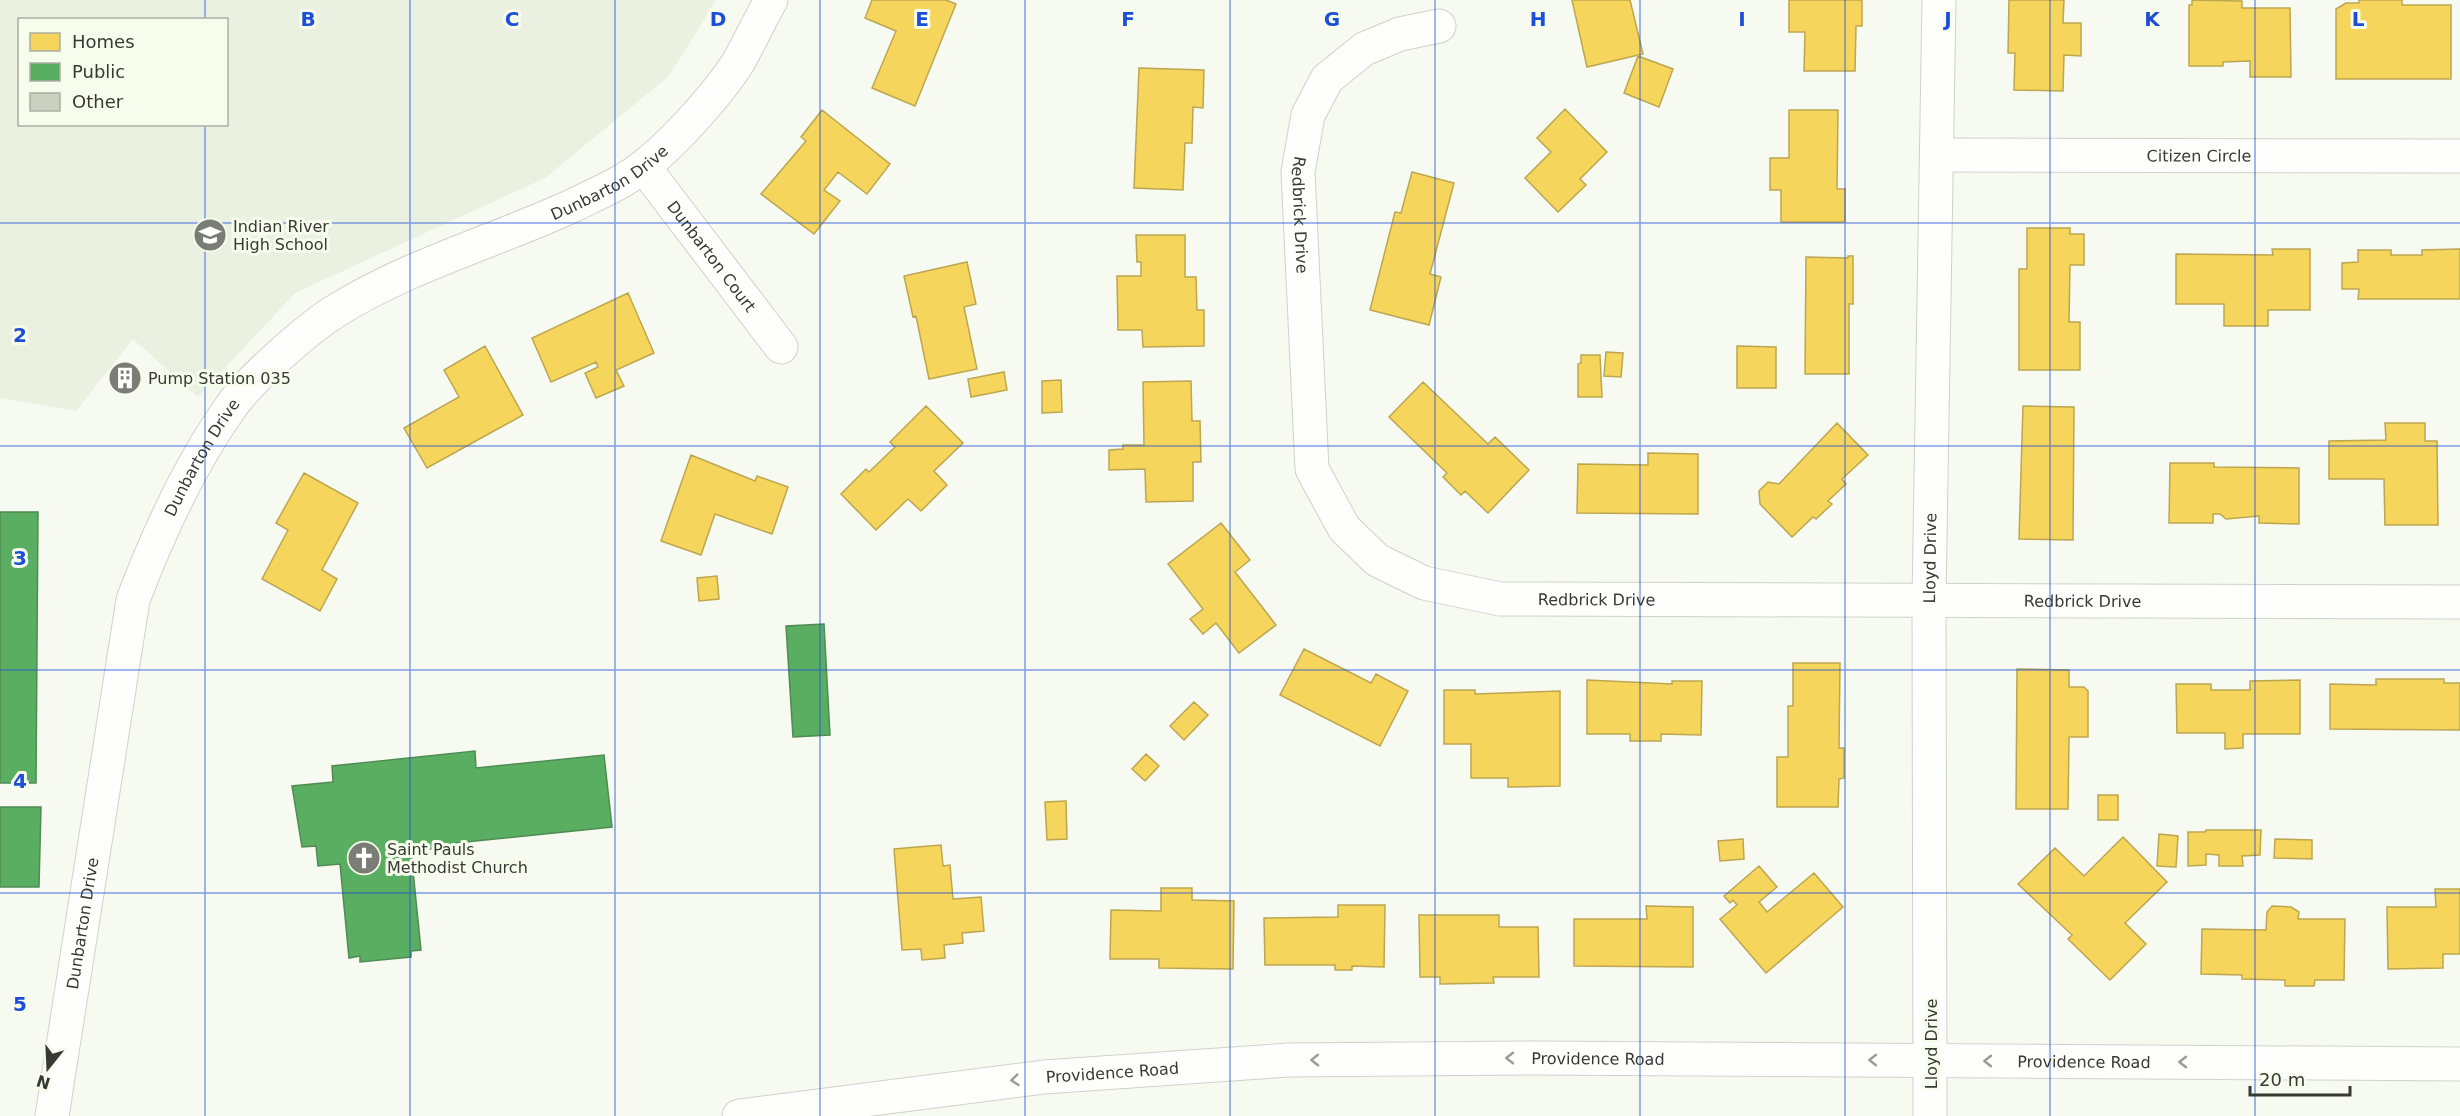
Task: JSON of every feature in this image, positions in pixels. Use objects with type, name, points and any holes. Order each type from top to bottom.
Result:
[{"type":"street","name":"Dunbarton Drive","points":[[52,1116],[133,600],[152,550],[230,407],[279,357],[332,313],[385,283],[529,226],[644,167],[694,117],[738,62],[771,0]]},
{"type":"street","name":"Lloyd Drive","points":[[1930,1116],[1929,599],[1939,0]]},
{"type":"street","name":"Redbrick Drive","points":[[1438,26],[1400,34],[1364,50],[1327,79],[1308,115],[1298,172],[1312,469],[1344,528],[1377,560],[1424,583],[1500,599],[2460,602]]},
{"type":"street","name":"Citizen Circle","points":[[1938,155],[2460,156]]},
{"type":"street","name":"Dunbarton Court","points":[[644,167],[781,347]]},
{"type":"street","name":"Providence Road","points":[[739,1116],[1044,1077],[1289,1060],[1411,1058],[2460,1064]]},
{"type":"shaded area","name":"Indian River High School","points":[[0,0],[716,0],[669,76],[545,178],[295,293],[198,397],[133,339],[76,411],[0,398]]},
{"type":"building: Homes","points":[[872,0],[946,0],[956,4],[915,106],[872,88],[896,31],[865,18]]},
{"type":"building: Homes","points":[[1572,0],[1630,0],[1643,54],[1587,67]]},
{"type":"building: Homes","points":[[1789,0],[1862,0],[1862,26],[1856,26],[1855,71],[1804,71],[1805,32],[1789,32]]},
{"type":"building: Homes","points":[[2009,0],[2064,0],[2063,23],[2081,23],[2081,56],[2064,55],[2063,91],[2014,90],[2015,53],[2008,53]]},
{"type":"building: Homes","points":[[2192,0],[2242,1],[2242,8],[2290,8],[2291,77],[2250,77],[2250,61],[2223,62],[2223,66],[2189,66],[2189,5],[2192,5]]},
{"type":"building: Homes","points":[[2359,0],[2402,0],[2402,5],[2451,5],[2451,79],[2336,79],[2336,9],[2346,3],[2359,3]]},
{"type":"building: Homes","points":[[1638,56],[1673,69],[1659,107],[1624,93]]},
{"type":"building: Homes","points":[[1139,68],[1204,70],[1203,108],[1193,107],[1192,143],[1185,143],[1183,190],[1134,188]]},
{"type":"building: Homes","points":[[1565,109],[1607,152],[1580,179],[1586,185],[1558,212],[1525,178],[1551,152],[1537,138]]},
{"type":"building: Homes","points":[[822,110],[890,164],[867,194],[838,172],[824,190],[840,201],[814,234],[761,194],[806,141],[801,137]]},
{"type":"building: Homes","points":[[1789,110],[1838,110],[1837,189],[1845,189],[1845,222],[1781,222],[1781,190],[1770,190],[1770,158],[1789,158]]},
{"type":"building: Homes","points":[[1412,172],[1454,183],[1430,274],[1441,277],[1429,325],[1370,310],[1395,212],[1401,213]]},
{"type":"building: Homes","points":[[2027,228],[2070,228],[2070,234],[2084,234],[2084,265],[2070,265],[2069,322],[2080,322],[2080,370],[2019,370],[2019,269],[2027,269]]},
{"type":"building: Homes","points":[[1136,235],[1185,235],[1185,277],[1196,277],[1197,310],[1204,310],[1204,346],[1143,347],[1142,330],[1118,330],[1117,276],[1141,276],[1141,262],[1137,262]]},
{"type":"building: Homes","points":[[2272,249],[2310,249],[2310,310],[2268,310],[2268,326],[2224,326],[2224,304],[2176,304],[2176,254],[2273,255]]},
{"type":"building: Homes","points":[[2460,249],[2460,299],[2358,299],[2359,289],[2342,289],[2342,263],[2358,262],[2358,250],[2391,250],[2391,255],[2422,255],[2422,250]]},
{"type":"building: Homes","points":[[1848,256],[1853,256],[1853,304],[1849,304],[1849,374],[1805,374],[1806,257],[1848,258]]},
{"type":"building: Homes","points":[[967,262],[976,304],[964,307],[977,369],[929,379],[916,316],[913,317],[904,276]]},
{"type":"building: Homes","points":[[628,293],[654,353],[616,370],[624,386],[596,398],[585,373],[598,367],[596,362],[551,382],[532,338]]},
{"type":"building: Homes","points":[[485,346],[523,415],[427,468],[404,428],[459,397],[444,370]]},
{"type":"building: Homes","points":[[1737,346],[1776,347],[1776,388],[1737,388]]},
{"type":"building: Homes","points":[[1606,352],[1623,353],[1621,377],[1604,376]]},
{"type":"building: Homes","points":[[1581,355],[1600,355],[1602,397],[1578,397],[1578,364],[1581,363]]},
{"type":"building: Homes","points":[[1004,372],[1007,390],[971,397],[968,379]]},
{"type":"building: Homes","points":[[1061,380],[1062,412],[1042,413],[1042,381]]},
{"type":"building: Homes","points":[[1191,381],[1192,421],[1200,421],[1201,462],[1193,462],[1193,501],[1146,502],[1145,469],[1109,470],[1109,450],[1123,449],[1123,445],[1144,445],[1143,382]]},
{"type":"building: Homes","points":[[1423,382],[1488,444],[1495,437],[1529,470],[1488,513],[1465,491],[1461,495],[1443,477],[1447,473],[1389,417]]},
{"type":"building: Homes","points":[[926,406],[963,443],[934,471],[947,485],[921,511],[908,499],[876,530],[841,494],[866,469],[869,472],[895,447],[890,442]]},
{"type":"building: Homes","points":[[2023,406],[2074,407],[2073,540],[2019,539]]},
{"type":"building: Homes","points":[[1837,423],[1868,455],[1842,479],[1846,484],[1828,501],[1832,504],[1816,519],[1813,517],[1792,537],[1760,504],[1759,491],[1768,482],[1779,484]]},
{"type":"building: Homes","points":[[2385,423],[2425,423],[2425,441],[2437,441],[2438,525],[2385,525],[2384,479],[2329,479],[2329,441],[2386,440]]},
{"type":"building: Homes","points":[[1648,453],[1698,454],[1698,514],[1577,513],[1578,464],[1648,465]]},
{"type":"building: Homes","points":[[691,455],[755,481],[757,476],[788,487],[772,534],[715,514],[701,555],[661,541]]},
{"type":"building: Homes","points":[[2170,463],[2214,463],[2214,467],[2299,468],[2299,524],[2259,523],[2259,516],[2226,519],[2220,514],[2213,514],[2213,523],[2169,523]]},
{"type":"building: Homes","points":[[304,473],[358,503],[322,570],[337,579],[320,611],[262,579],[288,530],[276,523]]},
{"type":"building: Homes","points":[[1221,523],[1250,560],[1235,572],[1276,625],[1239,653],[1216,623],[1203,634],[1190,619],[1203,609],[1168,564]]},
{"type":"building: Homes","points":[[717,576],[719,599],[699,601],[697,578]]},
{"type":"building: Homes","points":[[1304,649],[1371,683],[1376,674],[1408,691],[1380,746],[1280,695]]},
{"type":"building: Homes","points":[[1793,663],[1840,663],[1839,748],[1844,748],[1844,778],[1839,779],[1838,807],[1777,807],[1777,757],[1788,757],[1788,706],[1793,706]]},
{"type":"building: Homes","points":[[2017,669],[2069,670],[2069,687],[2084,687],[2088,691],[2088,737],[2069,737],[2068,809],[2016,809]]},
{"type":"building: Homes","points":[[2376,679],[2444,679],[2444,683],[2460,683],[2460,730],[2330,729],[2330,684],[2376,685]]},
{"type":"building: Homes","points":[[1587,680],[1672,684],[1672,681],[1702,681],[1701,735],[1661,734],[1661,741],[1630,741],[1630,734],[1587,734]]},
{"type":"building: Homes","points":[[2300,680],[2300,734],[2243,734],[2243,748],[2225,749],[2225,733],[2177,733],[2176,684],[2211,684],[2211,690],[2250,690],[2250,681]]},
{"type":"building: Homes","points":[[1444,690],[1475,690],[1475,694],[1560,691],[1560,786],[1508,787],[1508,778],[1471,778],[1471,744],[1444,744]]},
{"type":"building: Homes","points":[[1194,702],[1208,715],[1184,740],[1170,726]]},
{"type":"building: Homes","points":[[1146,754],[1159,766],[1145,781],[1132,769]]},
{"type":"building: Homes","points":[[2098,795],[2118,795],[2118,820],[2098,820]]},
{"type":"building: Homes","points":[[1066,801],[1067,839],[1047,840],[1045,802]]},
{"type":"building: Homes","points":[[2206,830],[2261,830],[2260,855],[2242,856],[2243,866],[2219,866],[2219,855],[2206,854],[2206,865],[2188,866],[2188,832],[2205,832]]},
{"type":"building: Homes","points":[[2159,834],[2178,836],[2176,867],[2157,866]]},
{"type":"building: Homes","points":[[2123,837],[2167,882],[2125,923],[2146,944],[2110,980],[2068,939],[2072,935],[2018,884],[2055,848],[2084,876]]},
{"type":"building: Homes","points":[[1743,839],[1744,859],[1720,861],[1718,841]]},
{"type":"building: Homes","points":[[2275,839],[2312,840],[2312,859],[2274,858]]},
{"type":"building: Homes","points":[[941,845],[943,866],[950,865],[953,899],[981,897],[984,931],[962,933],[963,943],[944,945],[945,958],[922,960],[921,949],[902,950],[894,849]]},
{"type":"building: Homes","points":[[1759,866],[1777,887],[1759,902],[1767,912],[1814,873],[1843,907],[1766,973],[1720,919],[1737,905],[1733,900],[1730,903],[1724,896]]},
{"type":"building: Homes","points":[[1161,888],[1192,888],[1192,900],[1234,901],[1233,969],[1159,968],[1159,959],[1110,959],[1111,910],[1161,911]]},
{"type":"building: Homes","points":[[2435,889],[2460,889],[2460,954],[2443,954],[2443,968],[2388,969],[2387,907],[2436,907]]},
{"type":"building: Homes","points":[[1338,905],[1385,905],[1384,967],[1352,966],[1352,970],[1335,970],[1335,965],[1265,965],[1264,918],[1338,917]]},
{"type":"building: Homes","points":[[1646,906],[1693,907],[1693,967],[1574,966],[1574,919],[1647,919]]},
{"type":"building: Homes","points":[[2272,906],[2291,907],[2299,912],[2298,919],[2345,919],[2344,980],[2315,980],[2314,986],[2285,986],[2285,980],[2242,979],[2242,975],[2201,974],[2202,929],[2266,930],[2267,912]]},
{"type":"building: Homes","points":[[1419,915],[1499,915],[1499,927],[1538,927],[1539,977],[1493,977],[1494,983],[1440,984],[1440,977],[1420,977]]},
{"type":"building: Public","points":[[0,512],[38,512],[36,783],[0,783]]},
{"type":"building: Public","points":[[824,624],[830,735],[793,737],[786,626]]},
{"type":"building: Public","name":"Saint Pauls Methodist Church","points":[[475,751],[476,768],[604,755],[612,827],[456,843],[456,846],[411,851],[421,950],[411,951],[411,957],[360,962],[360,956],[349,958],[340,864],[318,866],[316,846],[302,847],[292,786],[333,782],[332,766]]},
{"type":"building: Public","points":[[0,807],[41,807],[39,887],[0,887]]},
{"type":"building: Other","name":"Pump Station 035","points":[[123,364],[139,375],[126,393],[110,381]]},
{"type":"place","name":"Indian River High School","points":[[210,235]]},
{"type":"place","name":"Pump Station 035","points":[[125,378]]},
{"type":"place","name":"Saint Pauls Methodist Church","points":[[364,858]]}]
